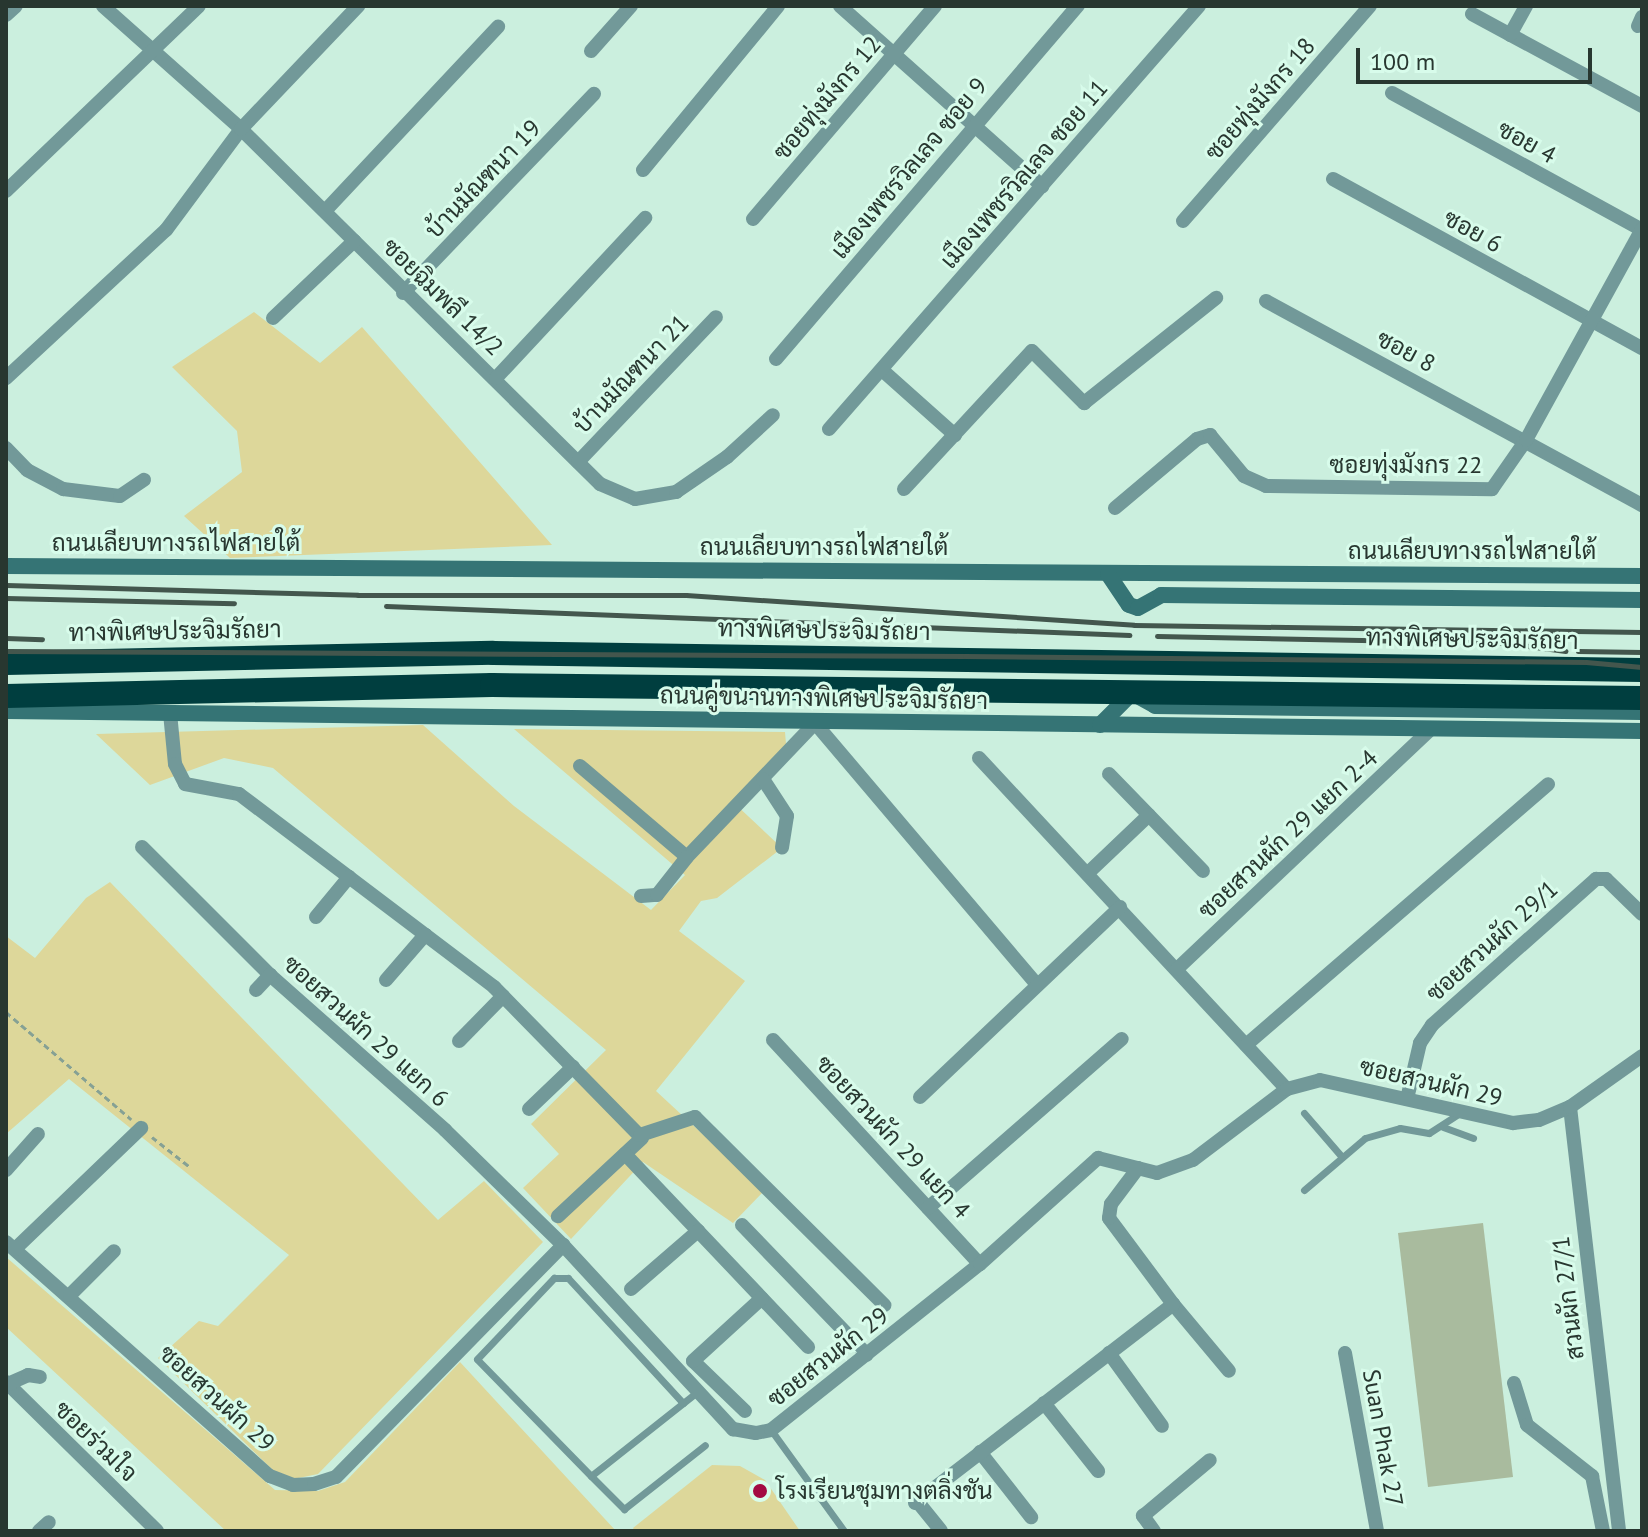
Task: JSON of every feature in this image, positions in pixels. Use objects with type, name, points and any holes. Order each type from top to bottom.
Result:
[{"type":"highway","name":"ทางพิเศษประจิมรัถยา","points":[[6,663],[493,653],[1642,670]]},
{"type":"highway","points":[[6,696],[492,685],[1642,698]]},
{"type":"main road","name":"ถนนเลียบทางรถไฟสายใต้","points":[[6,566],[1642,576]]},
{"type":"main road","points":[[1108,574],[1133,608],[1161,595],[1642,600]]},
{"type":"main road","points":[[1100,725],[1132,693],[1155,706],[1642,712]]},
{"type":"main road","name":"ถนนคู่ขนานทางพิเศษประจิมรัถยา","points":[[6,711],[1429,731],[1642,731]]},
{"type":"street","points":[[6,15],[16,6]]},
{"type":"street","name":"ซอยฉิมพลี 14/2","points":[[103,6],[241,129],[403,293],[496,378],[600,484],[635,499],[676,492],[727,457],[773,415]]},
{"type":"street","points":[[6,191],[155,52],[199,6]]},
{"type":"street","points":[[6,378],[166,230],[241,129],[358,6]]},
{"type":"street","points":[[643,170],[778,6]]},
{"type":"street","points":[[840,6],[896,51],[1042,186]]},
{"type":"street","name":"ซอยทุ่งมังกร 12","points":[[753,219],[935,6]]},
{"type":"street","name":"เมืองเพชรวิลเลจ ซอย 9","points":[[776,359],[1078,6]]},
{"type":"street","name":"เมืองเพชรวิลเลจ ซอย 11","points":[[829,429],[1199,6]]},
{"type":"street","name":"ซอยทุ่งมังกร 18","points":[[1183,221],[1370,6]]},
{"type":"street","points":[[1510,35],[1526,6]]},
{"type":"street","points":[[591,51],[625,8]]},
{"type":"street","points":[[1472,14],[1642,106]]},
{"type":"street","points":[[325,211],[498,27]]},
{"type":"street","name":"ซอย 4","points":[[1392,93],[1642,229]]},
{"type":"street","name":"บ้านมัณฑนา 19","points":[[403,293],[594,94]]},
{"type":"street","name":"ซอย 6","points":[[1333,179],[1642,348]]},
{"type":"street","points":[[496,378],[645,218]]},
{"type":"street","name":"ซอยทุ่งมังกร 22","points":[[1115,508],[1197,439],[1210,435],[1244,476],[1266,486],[1468,489],[1498,485],[1642,229]]},
{"type":"street","points":[[273,318],[354,241]]},
{"type":"street","points":[[904,489],[1032,351],[1084,403],[1216,298]]},
{"type":"street","name":"ซอย 8","points":[[1266,301],[1642,505]]},
{"type":"street","name":"บ้านมัณฑนา 21","points":[[578,462],[716,317]]},
{"type":"street","points":[[882,370],[955,435]]},
{"type":"street","points":[[6,448],[27,470],[63,489],[120,496],[144,480]]},
{"type":"street","points":[[170,713],[175,764],[185,784],[239,794],[425,935],[503,996],[640,1135]]},
{"type":"street","points":[[641,896],[657,895],[687,857],[815,723],[1036,984]]},
{"type":"street","name":"ซอยสวนผัก 29 แยก 2-4","points":[[1177,969],[1429,731]]},
{"type":"street","points":[[979,758],[1287,1089]]},
{"type":"street","points":[[580,766],[687,857]]},
{"type":"street","points":[[1109,774],[1203,871]]},
{"type":"street","points":[[763,779],[787,816],[782,848]]},
{"type":"street","points":[[1246,1045],[1548,784]]},
{"type":"street","points":[[1088,873],[1149,815]]},
{"type":"street","name":"ซอยสวนผัก 29 แยก 6","points":[[142,847],[270,975],[445,1130],[563,1245]]},
{"type":"street","points":[[316,917],[349,877]]},
{"type":"street","name":"ซอยสวนผัก 29/1","points":[[1407,1099],[1420,1043],[1432,1025],[1596,879],[1606,879],[1642,914]]},
{"type":"street","points":[[920,1097],[1120,907]]},
{"type":"street","points":[[386,980],[425,935]]},
{"type":"street","points":[[256,990],[270,975]]},
{"type":"street","points":[[459,1041],[503,996]]},
{"type":"street","points":[[928,1208],[1122,1039]]},
{"type":"street","name":"ซอยสวนผัก 29 แยก 4","points":[[773,1040],[980,1264]]},
{"type":"street","name":"ซอยสวนผัก 29","points":[[10,1245],[70,1295],[270,1476],[293,1485],[314,1484],[336,1477],[563,1245],[733,1429],[743,1433],[771,1430],[980,1264],[1098,1158],[1157,1173],[1193,1160],[1287,1089],[1320,1080],[1513,1123],[1539,1120],[1570,1107],[1642,1056]]},
{"type":"street","points":[[529,1109],[573,1067]]},
{"type":"street","name":"สวนผัก 27/1","points":[[1570,1107],[1619,1531]]},
{"type":"street","points":[[558,1216],[625,1154],[640,1135],[695,1117],[884,1305]]},
{"type":"street","points":[[10,1245],[141,1128]]},
{"type":"street","points":[[6,1170],[38,1134]]},
{"type":"street","points":[[625,1154],[808,1347]]},
{"type":"street","points":[[1138,1168],[1111,1204],[1109,1218],[1173,1304],[1229,1371]]},
{"type":"street","points":[[742,1225],[867,1355]]},
{"type":"street","points":[[631,1289],[698,1231]]},
{"type":"street","points":[[70,1295],[114,1251]]},
{"type":"street","points":[[745,1411],[693,1361],[762,1298]]},
{"type":"street","points":[[941,1531],[916,1502],[1173,1304]]},
{"type":"street","points":[[1109,1353],[1162,1426]]},
{"type":"street","name":"Suan Phak 27","points":[[1345,1353],[1377,1531]]},
{"type":"street","points":[[7,1383],[28,1375],[40,1377]]},
{"type":"street","name":"ซอยร่วมใจ","points":[[7,1383],[157,1531]]},
{"type":"street","points":[[1514,1383],[1527,1425],[1592,1476],[1603,1531]]},
{"type":"street","points":[[1044,1403],[1098,1471]]},
{"type":"street","points":[[980,1452],[1031,1517]]},
{"type":"street","points":[[1154,1531],[1143,1516],[1210,1460]]},
{"type":"lane","points":[[1304,1113],[1342,1157]]},
{"type":"lane","points":[[1304,1190],[1342,1157],[1385,1129],[1429,1133],[1443,1127],[1460,1113]]},
{"type":"lane","points":[[1443,1127],[1473,1138]]},
{"type":"lane","points":[[683,1403],[568,1278],[554,1278],[477,1359],[624,1509],[705,1445]]},
{"type":"lane","points":[[591,1476],[699,1390]]},
{"type":"lane","points":[[771,1430],[844,1531]]},
{"type":"path","points":[[6,1012],[190,1167]]},
{"type":"shaded area","points":[[254,312],[320,363],[362,327],[552,545],[230,558],[184,516],[242,472],[237,431],[172,367]]},
{"type":"shaded area","points":[[423,725],[514,806],[651,910],[685,875],[514,729],[785,732],[786,744],[733,802],[782,848],[717,898],[701,901],[679,931],[745,981],[656,1091],[764,1191],[733,1223],[643,1162],[571,1239],[523,1188],[559,1154],[531,1124],[606,1050],[273,768],[224,758],[150,785],[96,734]]},
{"type":"shaded area","points":[[110,882],[438,1220],[484,1181],[543,1242],[318,1474],[284,1481],[158,1358],[199,1321],[218,1326],[289,1255],[69,1079],[6,1134],[6,936],[35,958],[86,898]]},
{"type":"shaded area","points":[[6,1257],[275,1490],[318,1491],[345,1482],[460,1362],[616,1531],[226,1531],[6,1327]]},
{"type":"shaded area","points":[[712,1465],[740,1466],[765,1480],[800,1531],[635,1531],[633,1528]]},
{"type":"building","points":[[1483,1223],[1513,1477],[1428,1487],[1398,1233]]},
{"type":"railway","points":[[6,585],[358,595],[686,595],[1134,625],[1642,632]]},
{"type":"railway","points":[[6,598],[234,603]]},
{"type":"railway","points":[[386,606],[1129,635]]},
{"type":"railway","points":[[1157,636],[1506,643],[1565,651]]},
{"type":"railway","points":[[6,638],[42,639]]},
{"type":"railway","points":[[6,651],[1586,662],[1642,667]]},
{"type":"railway","points":[[1578,651],[1642,652]]},
{"type":"place","name":"โรงเรียนชุมทางตลิ่งชัน","points":[[760,1491]]}]
